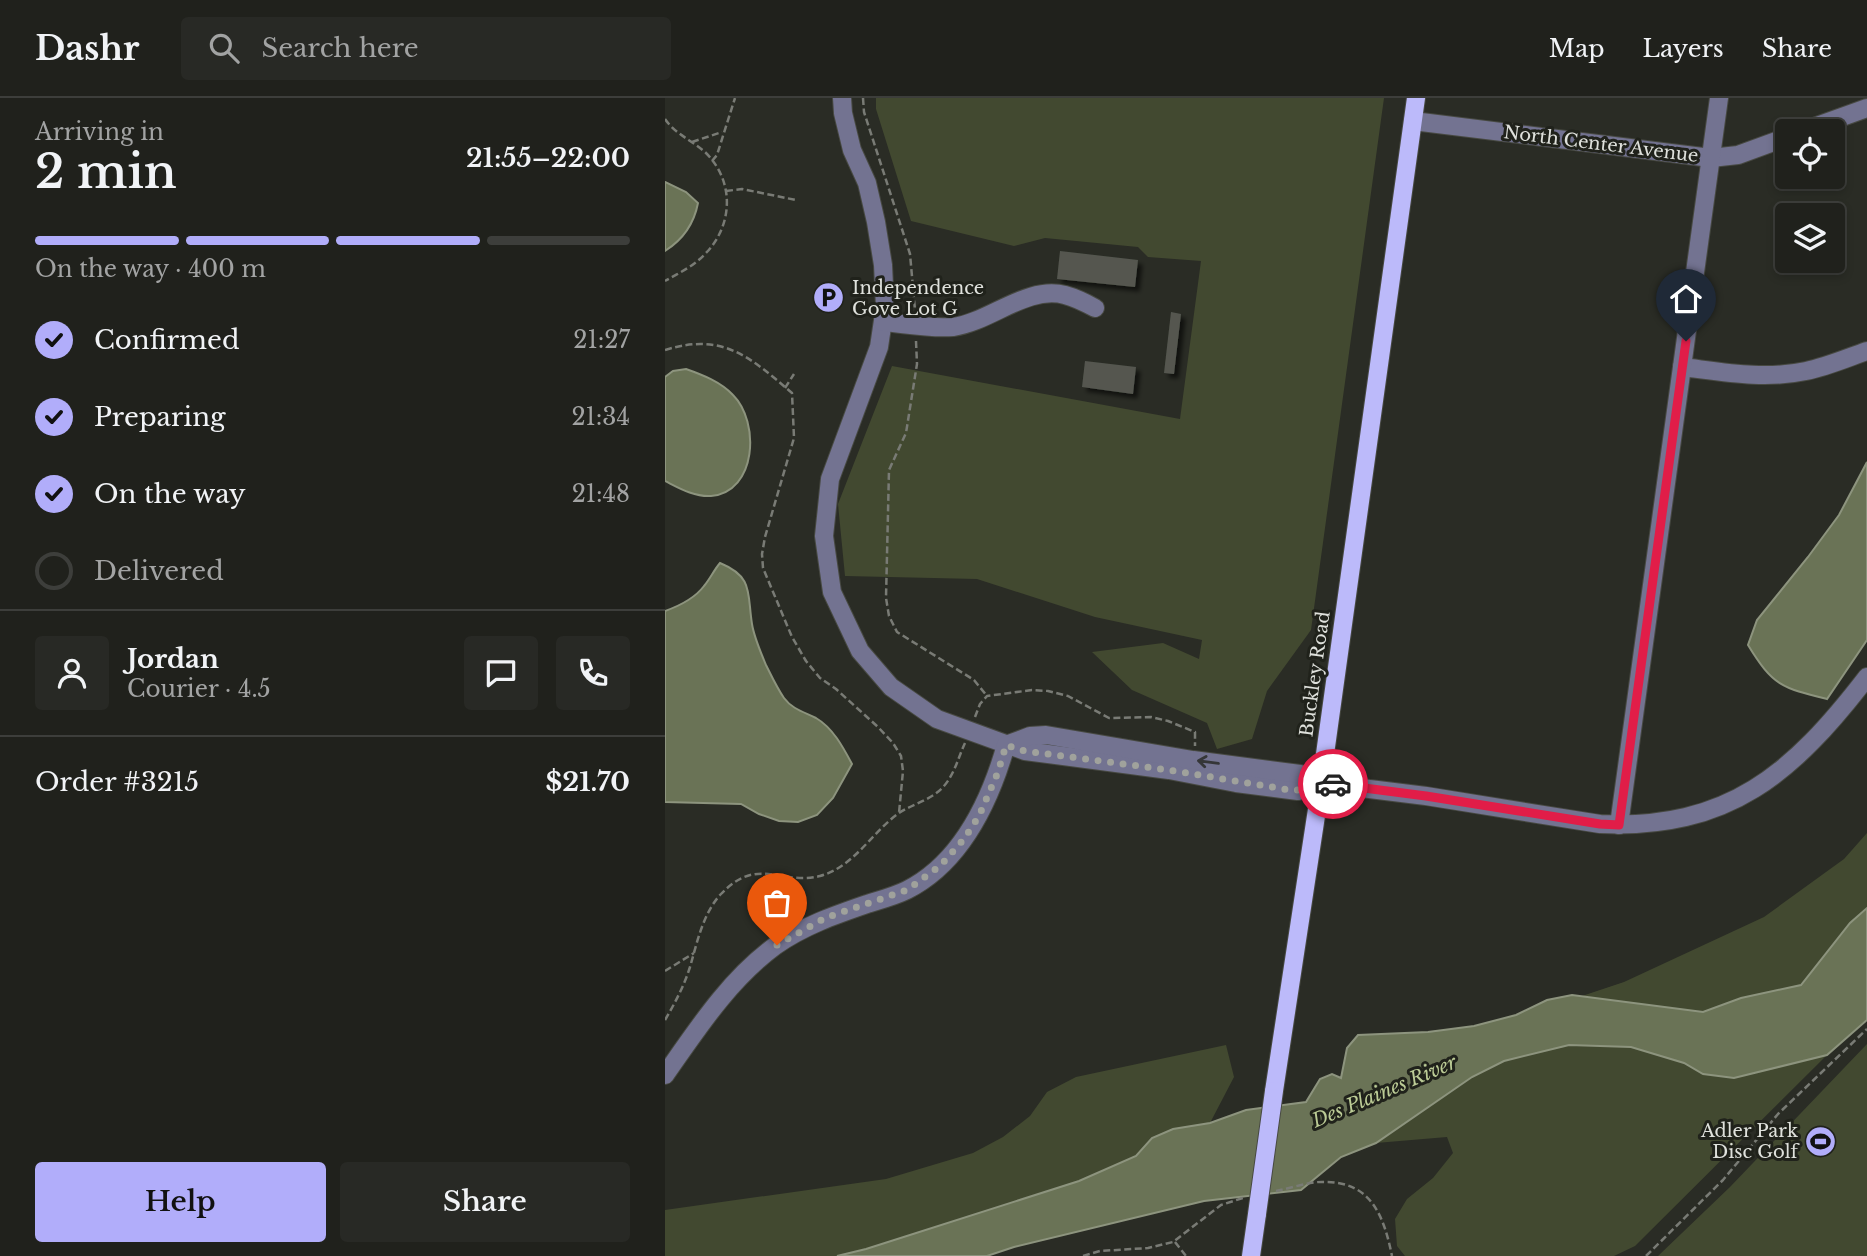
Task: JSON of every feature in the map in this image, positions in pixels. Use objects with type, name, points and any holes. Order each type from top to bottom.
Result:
[{"type":"main road","name":"Buckley Road","points":[[1251,1256],[1321,783],[1416,98]]},
{"type":"street","points":[[842,98],[852,150],[867,183],[876,222],[883,265],[885,307],[879,347],[829,479],[824,536],[832,592],[860,651],[891,687],[937,719],[1025,751],[1169,770],[1243,775],[1300,774],[1321,783],[1619,825],[1673,821],[1720,808],[1761,785],[1812,744],[1867,677]]},
{"type":"street","points":[[1619,825],[1719,98]]},
{"type":"street","points":[[1836,119],[1867,108]]},
{"type":"street","name":"North Center Avenue","points":[[1413,121],[1711,158],[1738,155],[1775,141]]},
{"type":"street","points":[[883,322],[953,327],[1045,294],[1063,294],[1095,308]]},
{"type":"street","points":[[1682,367],[1754,376],[1783,375],[1808,371],[1867,351]]},
{"type":"street","points":[[1006,745],[1030,736],[1046,735],[1193,760],[1298,791],[1321,783]]},
{"type":"street","points":[[665,1074],[733,982],[777,945],[825,918],[907,890],[940,866],[964,839],[979,816],[998,772],[1006,745]]},
{"type":"path","points":[[712,161],[717,155],[735,98]]},
{"type":"path","points":[[863,98],[864,112],[910,254],[915,290],[917,364],[905,433],[889,470],[886,598],[889,616],[897,632],[974,680],[988,696]]},
{"type":"path","points":[[665,119],[678,134],[692,142],[712,161],[728,198],[726,222],[716,241],[697,261],[665,281]]},
{"type":"path","points":[[692,142],[724,132]]},
{"type":"path","points":[[726,191],[742,190],[796,200]]},
{"type":"path","points":[[665,350],[706,342],[724,346],[762,367],[792,393],[794,438],[765,537],[762,554],[764,568],[792,637],[806,661],[820,678],[837,689],[878,727],[901,756],[903,771],[899,813]]},
{"type":"path","points":[[785,388],[794,374]]},
{"type":"path","points":[[665,1020],[683,987],[709,910],[720,894],[744,877],[760,872],[812,877],[836,870],[899,813],[932,797],[942,788],[954,773],[981,704],[988,696],[1011,691],[1048,691],[1068,696],[1109,718],[1151,717],[1168,721],[1195,732],[1193,760]]},
{"type":"path","points":[[665,971],[694,953]]},
{"type":"path","points":[[1646,1256],[1723,1180],[1778,1114],[1867,1028]]},
{"type":"path","points":[[1310,1184],[1325,1181],[1354,1187],[1367,1196],[1386,1227],[1392,1256]]},
{"type":"path","points":[[1083,1256],[1100,1251],[1148,1248],[1174,1241],[1221,1205]]},
{"type":"path","points":[[1174,1241],[1186,1256]]},
{"type":"shaded area","points":[[876,98],[1384,98],[1311,630],[1267,691],[1252,739],[1217,749],[1207,723],[1132,690],[1092,652],[1163,643],[1199,659],[1202,640],[1095,617],[977,579],[845,576],[838,504],[892,366],[1180,419],[1201,261],[1148,257],[1138,247],[1045,238],[1014,246],[911,221],[876,109]]},
{"type":"shaded area","points":[[1867,833],[1867,908],[1850,923],[1802,985],[1741,998],[1703,1012],[1582,996],[1624,982],[1764,917],[1844,859]]},
{"type":"shaded area","name":"Adler Park Disc Golf","points":[[1867,1044],[1867,1256],[1658,1256],[1730,1187]]},
{"type":"shaded area","points":[[1226,1045],[1234,1077],[1210,1123],[1173,1129],[1152,1138],[1136,1156],[1079,1181],[837,1256],[665,1256],[665,1210],[886,1179],[973,1153],[1003,1137],[1030,1116],[1047,1092],[1076,1077]]},
{"type":"shaded area","points":[[1569,1045],[1631,1047],[1684,1063],[1703,1074],[1733,1078],[1827,1055],[1635,1246],[1614,1256],[1405,1256],[1397,1246],[1395,1219],[1407,1199],[1433,1178],[1453,1153],[1447,1137],[1376,1143],[1472,1077],[1504,1061]]},
{"type":"water","points":[[665,182],[686,192],[698,203],[687,230],[665,251]]},
{"type":"water","points":[[686,369],[711,379],[728,390],[742,407],[747,422],[750,438],[745,469],[738,482],[726,492],[711,496],[693,494],[665,481],[665,377],[673,371]]},
{"type":"water","points":[[1867,462],[1867,640],[1827,699],[1799,692],[1780,683],[1765,669],[1748,645],[1757,620],[1839,515]]},
{"type":"water","points":[[720,563],[731,568],[744,580],[756,640],[781,694],[791,705],[828,727],[852,764],[833,798],[817,815],[798,822],[779,821],[741,804],[665,802],[665,611],[696,594]]},
{"type":"water","name":"Des Plaines River","points":[[1867,908],[1867,1020],[1827,1055],[1734,1078],[1703,1074],[1684,1063],[1631,1047],[1569,1045],[1504,1061],[1472,1077],[1376,1143],[1341,1157],[1301,1190],[1204,1201],[987,1256],[837,1256],[1079,1181],[1136,1156],[1152,1138],[1173,1129],[1210,1123],[1246,1110],[1306,1102],[1320,1079],[1332,1074],[1341,1078],[1347,1048],[1358,1035],[1428,1032],[1474,1026],[1516,1015],[1547,1000],[1572,995],[1703,1012],[1741,998],[1801,985],[1850,923]]},
{"type":"building","points":[[1060,251],[1138,260],[1135,287],[1057,279]]},
{"type":"building","points":[[1171,312],[1181,314],[1174,374],[1164,373]]},
{"type":"building","points":[[1085,361],[1136,367],[1133,394],[1082,387]]},
{"type":"way so far","points":[[777,945],[825,918],[907,890],[940,866],[964,839],[979,816],[998,772],[1006,745],[1025,751],[1298,791],[1321,783],[1333,784]]},
{"type":"place","name":"Independence Gove Lot G","points":[[829,298]]},
{"type":"place","name":"Adler Park Disc Golf","points":[[1821,1141]]},
{"type":"route","points":[[1333,784],[1619,825],[1686,341]]}]
